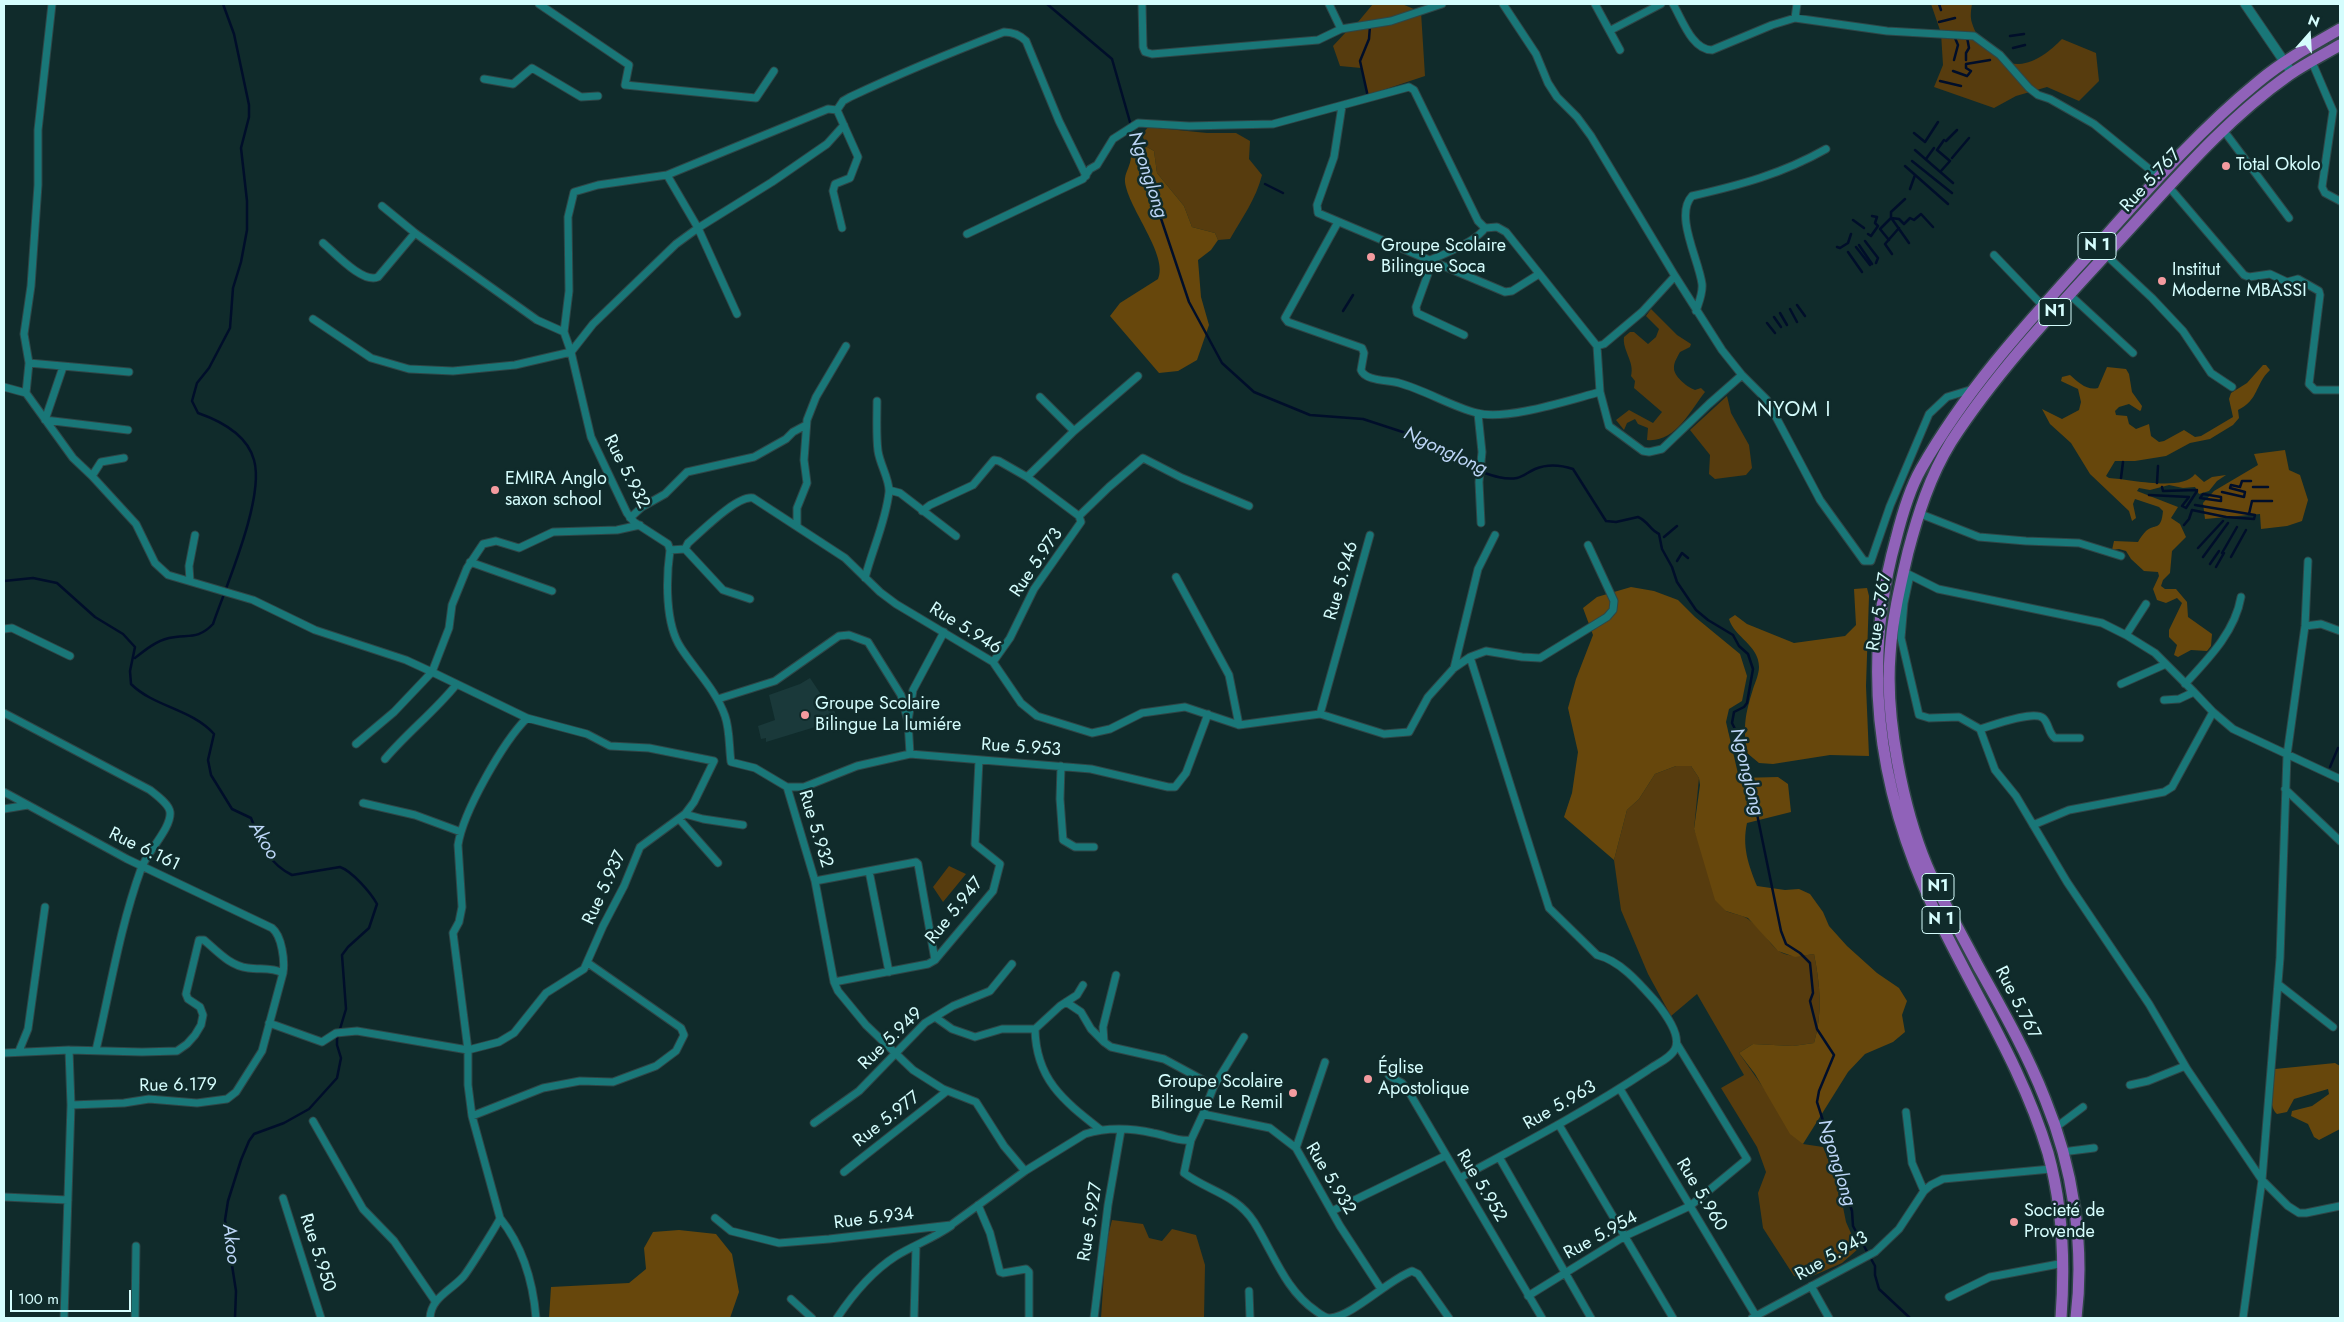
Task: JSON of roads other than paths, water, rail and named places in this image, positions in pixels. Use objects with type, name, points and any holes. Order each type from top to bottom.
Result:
[{"type":"highway","name":"N 1","points":[[2061,1318],[2064,1263],[2059,1207],[2051,1169],[2031,1105],[1916,868],[1894,804],[1884,761],[1879,717],[1876,658],[1887,570],[1904,510],[1920,470],[1973,389],[1996,358],[2159,177],[2226,110],[2259,80],[2340,29]]},
{"type":"highway","name":"Rue 5.767","points":[[2076,1318],[2079,1297],[2079,1258],[2075,1208],[2062,1152],[2046,1100],[2012,1029],[1926,865],[1906,800],[1891,712],[1889,658],[1895,605],[1906,573],[1918,513],[1933,475],[1951,443],[2005,367],[2169,187],[2237,118],[2292,73],[2340,45]]},
{"type":"main road","points":[[2245,4],[2292,73]]},
{"type":"street","points":[[4,387],[26,393],[30,363],[24,334],[32,277],[38,185],[38,130],[52,4]]},
{"type":"street","points":[[539,4],[629,65],[625,85],[756,98],[774,72]]},
{"type":"street","points":[[1142,4],[1143,47],[1145,52],[1152,54],[1318,40],[1341,29],[1392,21],[1427,6],[1442,4]]},
{"type":"street","points":[[1329,4],[1341,29]]},
{"type":"street","points":[[1503,4],[1536,54],[1548,84],[1591,136],[1696,311],[1722,350],[1742,375],[1767,400],[1820,500],[1864,561],[1867,562],[1872,558],[1890,506],[1929,414],[1947,397],[1973,389]]},
{"type":"street","points":[[1595,4],[1611,30],[1620,50]]},
{"type":"street","points":[[1611,30],[1661,4]]},
{"type":"street","points":[[1673,4],[1697,45],[1706,50],[1712,50],[1772,25],[1796,18],[1887,30],[1974,36],[2000,55],[2029,88],[2038,95],[2050,99],[2094,124],[2159,177]]},
{"type":"street","points":[[1796,18],[1797,4]]},
{"type":"street","points":[[842,228],[833,191],[835,184],[850,178],[858,157],[837,110],[843,101],[894,77],[1004,32],[1016,34],[1026,42],[1059,121],[1086,176]]},
{"type":"street","points":[[2312,62],[2333,111],[2322,188],[2325,193],[2340,201]]},
{"type":"street","points":[[484,78],[513,84],[532,68],[580,97],[598,96]]},
{"type":"street","points":[[967,234],[1083,179],[1097,165],[1113,139],[1130,126],[1138,123],[1189,126],[1266,124],[1412,88],[1478,222],[1485,228],[1497,228],[1506,232],[1597,346],[1600,392],[1609,426],[1613,431],[1643,451],[1649,452],[1662,449],[1742,375]]},
{"type":"street","points":[[1342,106],[1334,157],[1316,209],[1322,216],[1505,292],[1512,291],[1539,274]]},
{"type":"street","name":"Rue 5.932","points":[[837,110],[828,109],[667,175],[598,185],[574,192],[568,217],[569,291],[564,332],[571,352],[591,437],[630,518],[664,540],[670,550],[668,602],[671,624],[680,646],[718,699],[726,719],[730,762],[755,768],[787,787],[815,881],[834,982],[845,1002],[896,1053],[930,1082],[971,1098],[981,1107],[1004,1146],[1025,1171]]},
{"type":"street","points":[[313,319],[371,358],[409,369],[453,371],[515,366],[571,352],[593,324],[632,284],[676,244],[827,144],[844,125]]},
{"type":"street","points":[[2224,131],[2289,218]]},
{"type":"street","points":[[1696,311],[1702,285],[1698,263],[1688,239],[1685,207],[1688,200],[1692,196],[1746,184],[1803,162],[1826,149]]},
{"type":"street","points":[[667,175],[698,228],[737,314]]},
{"type":"street","points":[[2169,187],[2244,275],[2249,277],[2270,274],[2287,282],[2298,279],[2318,291],[2320,295],[2309,384],[2314,390],[2340,390]]},
{"type":"street","points":[[382,206],[415,233],[538,320],[564,332]]},
{"type":"street","points":[[1338,222],[1285,316],[1286,320],[1362,348],[1364,353],[1361,370],[1366,376],[1405,385],[1478,414],[1490,416],[1537,408],[1600,392]]},
{"type":"street","points":[[1430,260],[1440,257],[1479,235],[1485,228]]},
{"type":"street","points":[[323,243],[363,277],[374,278],[415,233]]},
{"type":"street","points":[[1994,255],[2042,306]]},
{"type":"street","points":[[2106,255],[2152,298],[2183,331],[2211,373],[2232,387]]},
{"type":"street","points":[[1430,260],[1429,271],[1416,307],[1417,313],[1464,335]]},
{"type":"street","points":[[1597,346],[1604,344],[1636,317],[1674,276]]},
{"type":"street","points":[[2070,295],[2133,353]]},
{"type":"street","points":[[797,526],[797,508],[807,483],[804,460],[806,426],[812,404],[846,346]]},
{"type":"street","points":[[30,363],[63,368],[95,368],[128,372]]},
{"type":"street","points":[[63,368],[44,420],[128,430]]},
{"type":"street","points":[[1027,478],[1074,431],[1138,376]]},
{"type":"street","name":"Rue 5.937","points":[[26,393],[73,458],[136,524],[155,563],[168,575],[253,600],[315,630],[406,660],[527,718],[587,734],[614,748],[649,748],[714,761],[683,817],[640,847],[584,969],[546,993],[514,1033],[499,1042],[468,1050]]},
{"type":"street","points":[[1040,397],[1074,431]]},
{"type":"street","points":[[865,578],[874,545],[881,529],[889,490],[886,477],[881,468],[878,450],[877,401]]},
{"type":"street","points":[[1478,414],[1482,452],[1479,482],[1481,523]]},
{"type":"street","points":[[630,518],[642,507],[665,494],[687,472],[754,457],[786,439],[793,432],[806,426]]},
{"type":"street","points":[[92,476],[101,462],[124,458]]},
{"type":"street","points":[[1079,516],[1108,487],[1143,458],[1182,478],[1250,506]]},
{"type":"street","name":"Rue 5.973","points":[[922,511],[930,505],[973,485],[994,460],[999,461],[1027,478],[1079,516],[1080,526],[1034,589],[1010,638],[993,662]]},
{"type":"street","points":[[889,490],[900,493],[956,536]]},
{"type":"street","name":"Rue 5.946","points":[[685,549],[688,543],[719,515],[747,497],[753,498],[845,558],[896,604],[993,662],[1028,710],[1037,716],[1092,733],[1110,729],[1142,713],[1185,707],[1240,725],[1320,714],[1370,535]]},
{"type":"street","points":[[1918,513],[1979,537],[2026,542],[2080,544],[2120,556]]},
{"type":"street","points":[[356,744],[394,712],[432,672],[449,628],[452,605],[470,562],[483,544],[491,541],[519,548],[553,532],[617,530],[640,525]]},
{"type":"street","points":[[190,581],[189,566],[195,535]]},
{"type":"street","points":[[1454,668],[1478,569],[1495,535]]},
{"type":"street","points":[[1320,714],[1384,734],[1409,732],[1428,697],[1454,668],[1470,657],[1486,651],[1540,658],[1608,617],[1613,610],[1614,601],[1588,545]]},
{"type":"street","points":[[670,550],[685,549],[723,590],[750,599]]},
{"type":"street","points":[[2243,1318],[2262,1180],[2278,984],[2286,755],[2305,626],[2308,561]]},
{"type":"street","points":[[470,562],[552,591]]},
{"type":"street","points":[[2340,779],[2233,729],[2213,712],[2155,653],[2102,623],[1938,589],[1906,573],[1901,638],[1919,715],[1929,718],[1959,717],[1980,730],[1995,770],[2016,796],[2067,882],[2149,1004],[2185,1066],[2262,1180],[2288,1206],[2299,1212],[2306,1213],[2340,1206]]},
{"type":"street","points":[[1176,577],[1229,674],[1240,725]]},
{"type":"street","points":[[2185,684],[2224,637],[2236,617],[2242,597]]},
{"type":"street","points":[[2126,635],[2146,604]]},
{"type":"street","points":[[2305,626],[2321,624],[2340,631]]},
{"type":"street","points":[[4,629],[12,628],[70,656]]},
{"type":"street","points":[[908,721],[913,690],[944,632]]},
{"type":"street","points":[[718,699],[775,680],[839,636],[849,635],[864,639],[872,646],[901,695],[908,721],[910,754]]},
{"type":"street","points":[[1470,657],[1550,911],[1597,955],[1605,957],[1636,979],[1662,1009],[1676,1035],[1677,1044]]},
{"type":"street","points":[[2122,684],[2166,664]]},
{"type":"street","points":[[385,760],[397,745],[438,707],[456,685]]},
{"type":"street","points":[[2164,700],[2179,699],[2194,692]]},
{"type":"street","points":[[2033,825],[2069,810],[2168,790],[2213,712]]},
{"type":"street","points":[[4,713],[150,790],[169,808],[170,818],[142,866],[125,922],[96,1050]]},
{"type":"street","name":"Rue 5.953","points":[[787,787],[804,787],[857,766],[910,754],[1091,769],[1175,787],[1186,773],[1208,714]]},
{"type":"street","points":[[1980,730],[2018,718],[2038,716],[2045,720],[2054,738],[2080,738]]},
{"type":"street","points":[[527,718],[516,729],[476,796],[461,832],[458,845],[462,907],[459,922],[453,933],[468,1050],[468,1084],[472,1116],[500,1218],[514,1236],[527,1268],[536,1318]]},
{"type":"street","name":"Rue 5.947","points":[[834,982],[928,964],[935,960],[993,891],[1000,868],[997,861],[975,844],[979,760]]},
{"type":"street","points":[[1061,766],[1060,799],[1061,834],[1063,840],[1067,845],[1075,847],[1094,847]]},
{"type":"street","points":[[2285,789],[2340,841]]},
{"type":"street","name":"Rue 6.161","points":[[4,792],[142,866],[272,928],[276,932],[284,961],[283,973]]},
{"type":"street","points":[[362,803],[415,815],[461,832]]},
{"type":"street","points":[[4,809],[28,805]]},
{"type":"street","points":[[683,817],[743,825]]},
{"type":"street","points":[[683,817],[718,863]]},
{"type":"street","points":[[815,881],[913,862],[918,864],[935,960]]},
{"type":"street","points":[[869,871],[888,972]]},
{"type":"street","points":[[19,1050],[28,1029],[45,907]]},
{"type":"street","points":[[4,1053],[19,1050],[169,1052],[187,1044],[201,1025],[203,1015],[200,1007],[188,999],[186,994],[199,940],[204,940],[223,957],[241,966],[272,969],[283,973],[269,1023],[322,1042],[336,1033],[357,1031],[459,1050],[468,1050]]},
{"type":"street","points":[[472,1116],[543,1088],[580,1081],[613,1082],[656,1066],[676,1051],[684,1034],[681,1028],[588,963]]},
{"type":"street","name":"Rue 5.949","points":[[814,1122],[859,1091],[916,1032],[935,1017],[969,998],[990,991],[1012,964]]},
{"type":"street","points":[[1104,1042],[1103,1027],[1113,996],[1116,975]]},
{"type":"street","points":[[2278,984],[2333,1027]]},
{"type":"street","points":[[935,1017],[952,1029],[976,1037],[1002,1029],[1035,1029],[1077,995],[1083,985]]},
{"type":"street","points":[[1066,1002],[1081,1012],[1091,1029],[1111,1046],[1164,1059],[1214,1086]]},
{"type":"street","name":"Rue 6.179","points":[[71,1105],[124,1103],[149,1099],[197,1103],[227,1100],[236,1092],[257,1061],[262,1051],[269,1023]]},
{"type":"street","points":[[1035,1029],[1035,1050],[1044,1071],[1064,1100],[1101,1130]]},
{"type":"street","points":[[1244,1037],[1214,1086],[1191,1140],[1184,1173],[1220,1191],[1240,1205],[1254,1222],[1292,1290],[1307,1305],[1324,1317],[1331,1318],[1356,1306],[1410,1272],[1415,1272],[1449,1318]]},
{"type":"street","name":"Rue 5.963","points":[[1460,1178],[1620,1089],[1672,1054],[1677,1044]]},
{"type":"street","name":"Rue 5.954","points":[[1528,1296],[1625,1236],[1690,1206],[1748,1159],[1677,1044]]},
{"type":"street","points":[[64,1318],[71,1105],[69,1050]]},
{"type":"street","points":[[1296,1148],[1325,1062]]},
{"type":"street","points":[[2130,1085],[2148,1081],[2185,1066]]},
{"type":"street","name":"Rue 5.952","points":[[1389,1076],[1402,1083],[1409,1092],[1542,1318]]},
{"type":"street","name":"Rue 5.960","points":[[1620,1089],[1754,1317]]},
{"type":"street","name":"Rue 5.977","points":[[844,1172],[948,1090]]},
{"type":"street","points":[[2055,1128],[2083,1107]]},
{"type":"street","points":[[1906,1112],[1912,1163],[1924,1191]]},
{"type":"street","name":"Rue 5.932","points":[[1203,1114],[1270,1128],[1296,1148],[1332,1211],[1381,1289]]},
{"type":"street","points":[[313,1122],[363,1209],[394,1241],[435,1302]]},
{"type":"street","points":[[1558,1125],[1673,1318]]},
{"type":"street","points":[[1025,1171],[1086,1134],[1101,1130],[1153,1133],[1181,1140],[1191,1140]]},
{"type":"street","name":"Rue 5.927","points":[[1094,1318],[1103,1239],[1121,1130]]},
{"type":"street","points":[[2062,1152],[2094,1148]]},
{"type":"street","points":[[1332,1211],[1445,1156]]},
{"type":"street","points":[[1499,1157],[1592,1318]]},
{"type":"street","name":"Rue 5.943","points":[[1754,1317],[1875,1252],[1899,1229],[1924,1191],[1931,1184],[1943,1179],[2051,1169]]},
{"type":"street","name":"Rue 5.934","points":[[715,1218],[731,1231],[779,1242],[821,1240],[951,1225],[1025,1171]]},
{"type":"street","points":[[4,1197],[68,1200]]},
{"type":"street","name":"Rue 5.950","points":[[283,1198],[321,1318]]},
{"type":"street","points":[[978,1205],[990,1233],[1000,1272],[1003,1274],[1026,1269],[1029,1272],[1029,1318]]},
{"type":"street","points":[[430,1318],[430,1311],[435,1302],[464,1276],[500,1218]]},
{"type":"street","points":[[837,1318],[864,1281],[898,1255],[951,1225]]},
{"type":"street","points":[[135,1318],[136,1246]]},
{"type":"street","points":[[914,1318],[916,1246]]},
{"type":"street","points":[[1949,1297],[1990,1277],[2064,1263]]},
{"type":"street","points":[[1811,1286],[1830,1318]]},
{"type":"street","points":[[1249,1291],[1250,1318]]},
{"type":"street","points":[[791,1299],[812,1318]]},
{"type":"waterway","points":[[135,658],[160,641],[169,638],[193,636],[208,629],[213,624],[243,542],[254,496],[256,476],[254,460],[246,443],[232,430],[198,413],[192,401],[197,383],[209,368],[230,328],[233,288],[241,262],[247,230],[247,201],[241,148],[249,117],[249,105],[234,34],[223,4]]},
{"type":"waterway","name":"Ngonglong","points":[[1047,4],[1112,59],[1138,150],[1189,302],[1222,363],[1254,392],[1310,415],[1363,419],[1415,436],[1471,460],[1478,468]]},
{"type":"waterway","points":[[1939,4],[1941,10]]},
{"type":"waterway","points":[[1939,22],[1955,18]]},
{"type":"waterway","points":[[1368,97],[1360,61],[1369,39],[1370,26]]},
{"type":"waterway","points":[[2010,36],[2024,34]]},
{"type":"waterway","points":[[1966,60],[1966,53],[1969,48],[1967,37]]},
{"type":"waterway","points":[[1954,60],[1958,45],[1955,38]]},
{"type":"waterway","points":[[2013,48],[2025,45]]},
{"type":"waterway","points":[[1968,75],[1971,71],[1966,68],[1966,64],[1990,60]]},
{"type":"waterway","points":[[1953,71],[1967,76]]},
{"type":"waterway","points":[[1940,81],[1961,86]]},
{"type":"waterway","points":[[1914,133],[1925,142],[1938,122]]},
{"type":"waterway","points":[[1946,141],[1957,130]]},
{"type":"waterway","points":[[1952,158],[1969,138]]},
{"type":"waterway","points":[[1941,171],[1950,161],[1937,150],[1944,140]]},
{"type":"waterway","points":[[1926,159],[1934,148]]},
{"type":"waterway","points":[[1915,150],[1953,183]]},
{"type":"waterway","points":[[1912,161],[1952,193]]},
{"type":"waterway","points":[[1905,166],[1948,204]]},
{"type":"waterway","points":[[1910,189],[1915,175]]},
{"type":"waterway","points":[[1265,184],[1283,193]]},
{"type":"waterway","points":[[1889,240],[1880,229],[1891,218],[1891,212],[1905,199]]},
{"type":"waterway","points":[[1891,218],[1899,219],[1904,224],[1910,218],[1914,220],[1921,214],[1933,227]]},
{"type":"waterway","points":[[1868,234],[1871,236],[1878,226],[1875,223],[1877,217],[1872,216]]},
{"type":"waterway","points":[[1892,219],[1909,243]]},
{"type":"waterway","points":[[1853,220],[1864,228]]},
{"type":"waterway","points":[[1892,254],[1885,244],[1899,228]]},
{"type":"waterway","points":[[1837,247],[1840,248],[1848,243],[1851,234]]},
{"type":"waterway","points":[[1865,241],[1878,258],[1876,263]]},
{"type":"waterway","points":[[1859,245],[1872,264]]},
{"type":"waterway","points":[[1856,247],[1870,265]]},
{"type":"waterway","points":[[1848,252],[1862,272]]},
{"type":"waterway","points":[[1343,311],[1353,295]]},
{"type":"waterway","points":[[1797,305],[1805,316]]},
{"type":"waterway","points":[[1790,309],[1797,322]]},
{"type":"waterway","points":[[1780,313],[1787,325]]},
{"type":"waterway","points":[[1774,317],[1781,327]]},
{"type":"waterway","points":[[1767,323],[1775,333]]},
{"type":"waterway","points":[[2121,478],[2123,462]]},
{"type":"waterway","name":"Ngonglong","points":[[1482,472],[1499,477],[1513,478],[1544,466],[1559,466],[1573,469],[1606,521],[1616,522],[1638,517],[1659,534],[1662,549],[1672,567],[1677,582],[1696,610],[1708,620],[1733,635],[1739,646],[1748,654],[1753,669],[1747,703],[1744,707],[1734,712],[1732,723],[1739,737],[1747,765],[1781,931],[1786,944],[1800,953],[1810,963],[1813,993],[1810,1001],[1817,1029],[1834,1055],[1819,1091],[1817,1102],[1852,1211],[1853,1226],[1875,1266],[1875,1275],[1879,1289],[1910,1318]]},
{"type":"waterway","points":[[2157,483],[2158,466]]},
{"type":"waterway","points":[[2230,488],[2231,485],[2240,487],[2242,481],[2251,481]]},
{"type":"waterway","points":[[2162,487],[2163,491],[2197,490]]},
{"type":"waterway","points":[[2253,487],[2268,487]]},
{"type":"waterway","points":[[2222,492],[2244,497],[2245,492],[2230,488]]},
{"type":"waterway","points":[[2186,508],[2197,491]]},
{"type":"waterway","points":[[2200,498],[2203,494],[2221,497]]},
{"type":"waterway","points":[[2149,495],[2189,497],[2182,506],[2186,508]]},
{"type":"waterway","points":[[2200,498],[2221,501],[2221,497]]},
{"type":"waterway","points":[[2249,514],[2252,501],[2272,501]]},
{"type":"waterway","points":[[2195,505],[2255,515],[2254,519],[2226,517]]},
{"type":"waterway","points":[[2184,525],[2189,519],[2192,510],[2226,517]]},
{"type":"waterway","points":[[2198,548],[2223,521]]},
{"type":"waterway","points":[[2203,557],[2228,523]]},
{"type":"waterway","points":[[1664,537],[1677,526]]},
{"type":"waterway","points":[[2222,553],[2237,527]]},
{"type":"waterway","points":[[2231,557],[2246,530]]},
{"type":"waterway","points":[[2210,564],[2219,551]]},
{"type":"waterway","points":[[1677,561],[1682,553],[1688,558]]},
{"type":"waterway","points":[[2216,567],[2224,553]]},
{"type":"waterway","name":"Akoo","points":[[4,581],[33,578],[57,583],[95,617],[123,634],[135,647],[130,671],[131,684],[140,692],[195,719],[214,734],[208,760],[211,775],[232,809],[251,818],[266,851],[276,864],[292,875],[340,867],[361,883],[377,904],[369,928],[342,955],[346,1009],[337,1039],[341,1058],[337,1078],[309,1109],[284,1123],[254,1134],[241,1160],[228,1201],[225,1220],[236,1291],[235,1318]]},
{"type":"waterway","points":[[2330,767],[2338,748]]},
{"type":"place","name":"Total Okolo","points":[[2226,166]]},
{"type":"place","name":"Groupe Scolaire Bilingue Soca","points":[[1371,257]]},
{"type":"place","name":"Institut Moderne MBASSI","points":[[2162,281]]},
{"type":"place","name":"EMIRA Anglo saxon school","points":[[495,490]]},
{"type":"place","name":"Groupe Scolaire Bilingue La lumiére","points":[[805,715]]},
{"type":"place","name":"Église Apostolique","points":[[1368,1079]]},
{"type":"place","name":"Groupe Scolaire Bilingue Le Remil","points":[[1293,1093]]},
{"type":"place","name":"Societé de Provende","points":[[2014,1222]]},
{"type":"district","name":"NYOM I","points":[[1794,411]]}]
